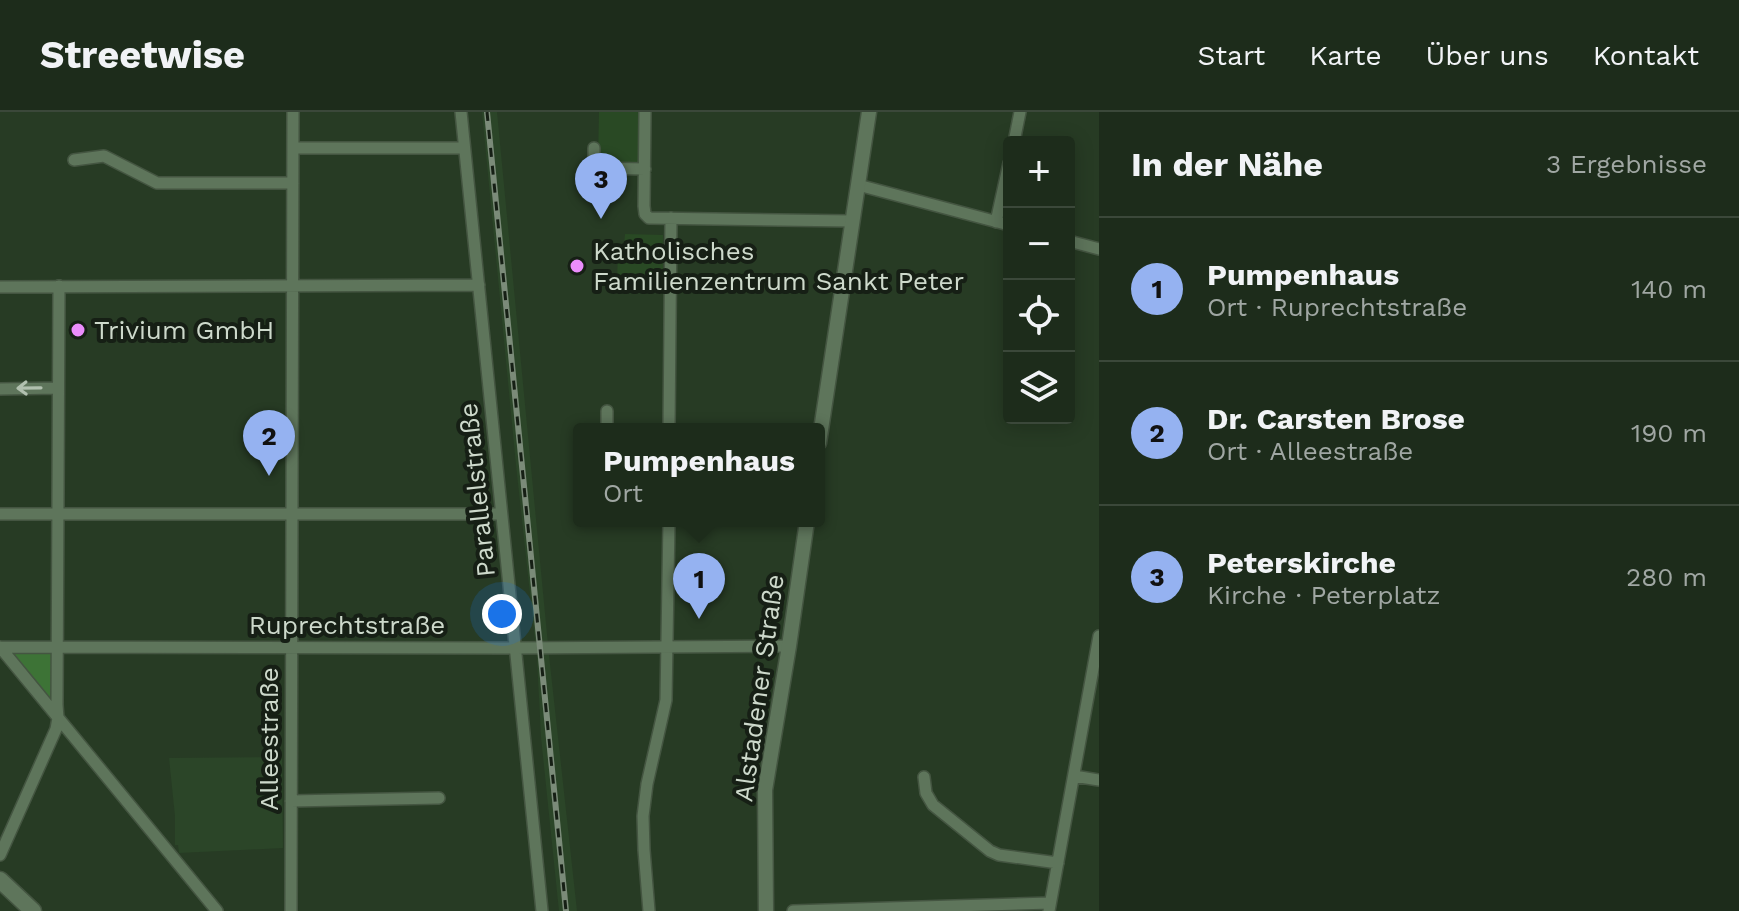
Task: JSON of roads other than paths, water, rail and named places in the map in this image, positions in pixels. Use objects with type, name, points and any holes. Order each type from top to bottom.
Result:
[{"type":"main road","points":[[0,880],[26,908]]},
{"type":"street","name":"Alleestraße","points":[[291,911],[293,112]]},
{"type":"street","name":"Parallelstraße","points":[[461,112],[542,911]]},
{"type":"street","points":[[645,112],[645,214],[649,218],[852,221]]},
{"type":"street","points":[[822,423],[869,112]]},
{"type":"street","points":[[1015,136],[1020,112]]},
{"type":"street","points":[[293,148],[464,148]]},
{"type":"street","points":[[594,148],[594,168],[645,169]]},
{"type":"street","points":[[74,160],[104,156],[157,183],[293,183]]},
{"type":"street","points":[[858,185],[1003,224]]},
{"type":"street","points":[[996,222],[1003,190]]},
{"type":"street","points":[[669,423],[671,218]]},
{"type":"street","points":[[1075,243],[1099,249]]},
{"type":"street","points":[[0,287],[479,285]]},
{"type":"street","points":[[0,855],[56,729],[58,718],[59,286]]},
{"type":"street","points":[[0,389],[58,388]]},
{"type":"street","points":[[607,411],[607,423]]},
{"type":"street","points":[[0,514],[501,514]]},
{"type":"street","points":[[649,911],[643,816],[647,784],[664,716],[669,527]]},
{"type":"street","name":"Alstadener Straße","points":[[766,911],[765,790],[806,527]]},
{"type":"street","points":[[793,911],[1049,907],[1099,636]]},
{"type":"street","name":"Ruprechtstraße","points":[[0,647],[789,646]]},
{"type":"street","points":[[0,647],[217,911]]},
{"type":"street","points":[[1074,776],[1099,780]]},
{"type":"street","points":[[924,777],[926,793],[933,805],[990,851],[1058,863]]},
{"type":"street","points":[[291,801],[439,798]]},
{"type":"railway","points":[[487,112],[566,911]]},
{"type":"place","name":"Peterskirche","points":[[601,219]]},
{"type":"place","name":"Katholisches Familienzentrum Sankt Peter","points":[[577,266]]},
{"type":"place","name":"Trivium GmbH","points":[[78,330]]},
{"type":"place","name":"Dr. Carsten Brose","points":[[269,476]]},
{"type":"place","name":"Pumpenhaus","points":[[699,619]]}]
